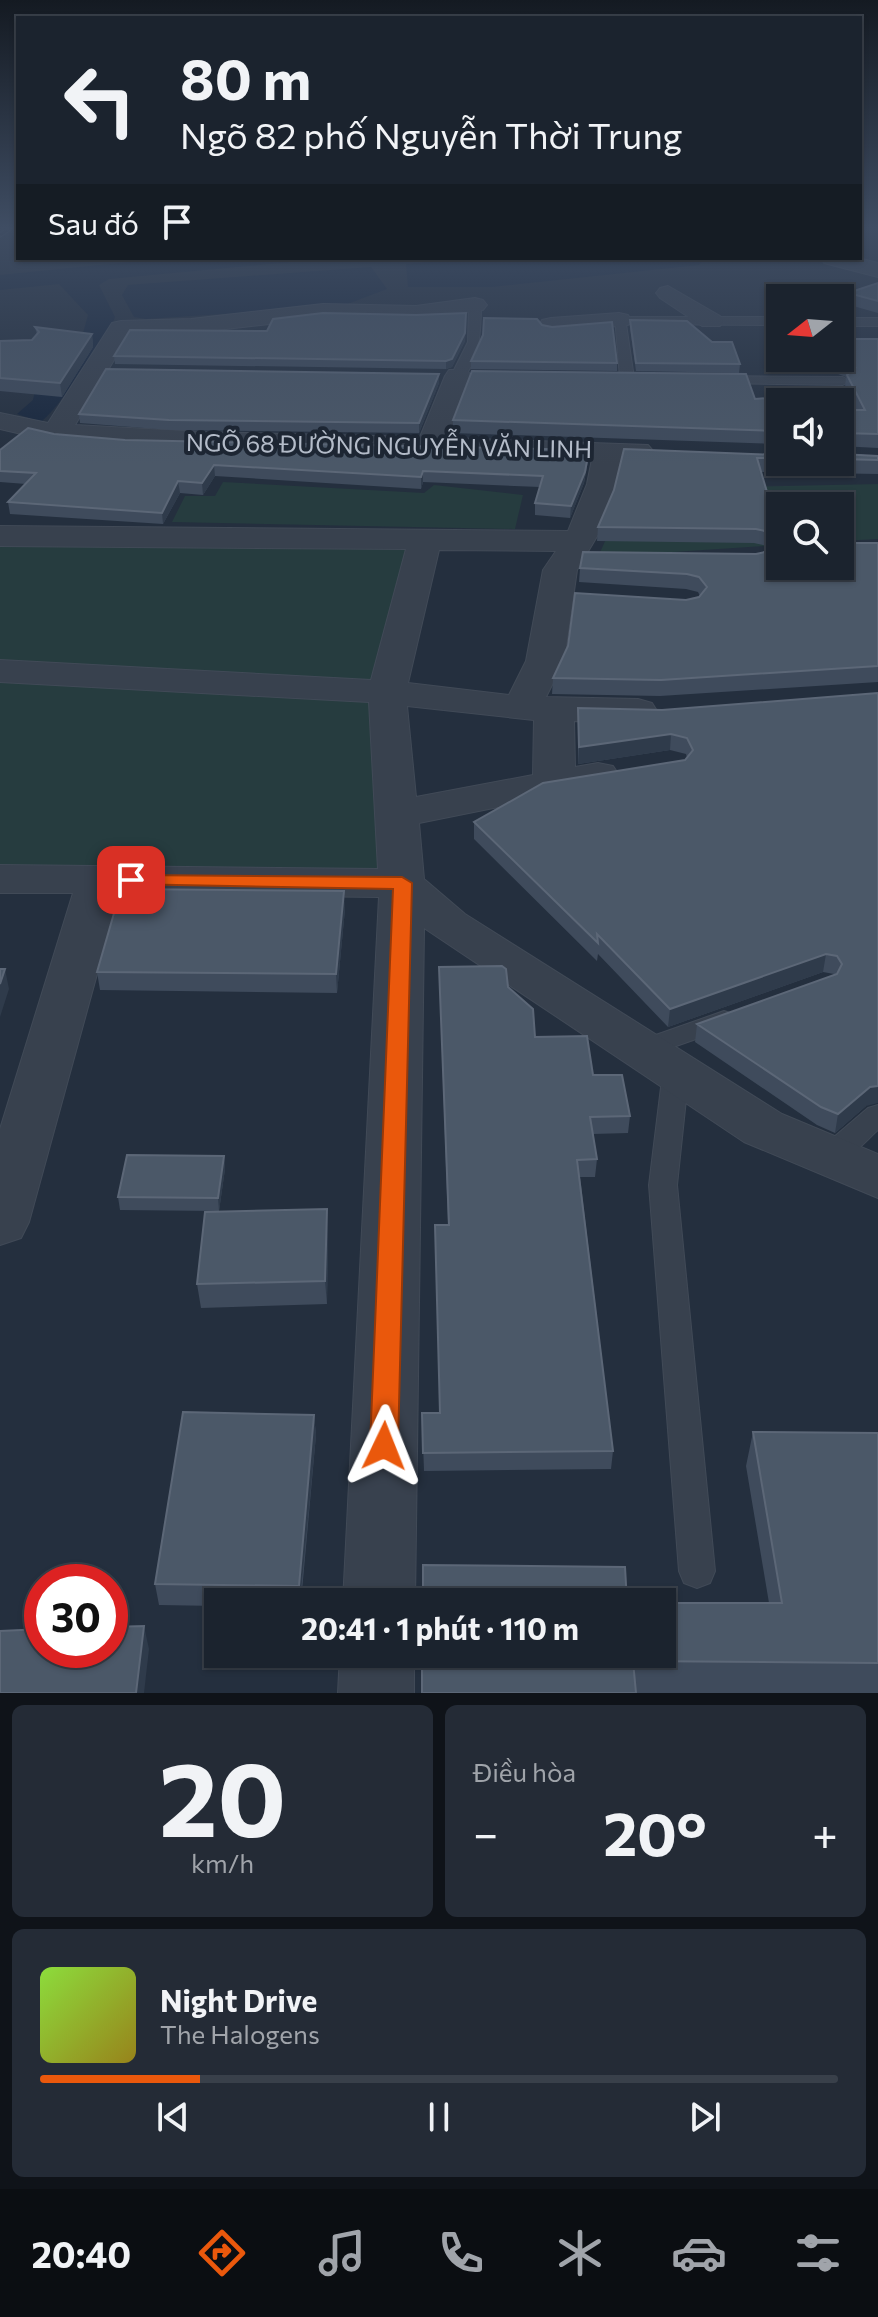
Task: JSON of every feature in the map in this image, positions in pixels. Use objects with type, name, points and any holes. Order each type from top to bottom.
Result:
[{"type":"street","points":[[56,433],[101,371],[121,328],[191,326],[323,311],[416,313],[468,306]]},
{"type":"street","points":[[688,306],[711,321]]},
{"type":"street","points":[[551,325],[619,320]]},
{"type":"street","points":[[432,444],[458,376]]},
{"type":"street","name":"NGÕ 68 ĐƯỜNG NGUYỄN VĂN LINH","points":[[0,421],[56,433],[203,441],[671,452]]},
{"type":"street","points":[[554,782],[537,708],[545,661],[578,568],[586,528],[602,484],[608,450]]},
{"type":"street","points":[[0,536],[425,539],[578,568]]},
{"type":"street","points":[[379,1588],[402,883],[387,692],[425,539]]},
{"type":"street","points":[[0,671],[387,692],[537,708],[675,710]]},
{"type":"street","points":[[397,814],[554,782],[640,769]]},
{"type":"street","points":[[0,879],[402,883],[448,924],[763,1128],[878,1177]]},
{"type":"street","points":[[0,1222],[100,880]]},
{"type":"street","points":[[376,1693],[377,1668]]},
{"type":"lane","points":[[458,376],[474,342],[475,306]]},
{"type":"lane","points":[[627,378],[619,320],[766,321]]},
{"type":"lane","points":[[854,322],[878,322]]},
{"type":"lane","points":[[612,378],[642,378]]},
{"type":"lane","points":[[704,379],[843,381]]},
{"type":"lane","points":[[697,1571],[663,1185],[659,1060],[740,1014]]},
{"type":"lane","points":[[830,1156],[878,1115]]},
{"type":"green space","points":[[223,482],[424,493],[434,485],[523,495],[515,529],[172,522],[185,496],[215,496]]},
{"type":"green space","points":[[878,484],[878,539],[854,540],[854,492],[766,492],[766,546],[598,557],[621,505],[685,488]]},
{"type":"green space","points":[[0,534],[425,539],[387,693],[402,883],[0,879]]},
{"type":"water","points":[[80,306],[110,306],[115,317],[104,339],[58,404],[41,422],[17,414],[33,400],[39,371],[82,337],[88,315]]},
{"type":"water","points":[[128,306],[342,306],[146,319],[134,317]]},
{"type":"building","points":[[323,313],[466,313],[465,333],[452,359],[446,361],[114,356],[130,330],[267,331],[273,319]]},
{"type":"building","points":[[484,318],[537,319],[542,325],[552,327],[612,322],[617,363],[471,361],[483,335]]},
{"type":"building","points":[[630,320],[687,321],[712,342],[732,342],[740,364],[636,363]]},
{"type":"building","points":[[35,327],[92,334],[60,383],[0,378],[0,341],[32,340],[39,332]]},
{"type":"building","points":[[854,339],[878,339],[878,434],[854,433],[854,410],[865,410],[847,375],[855,368]]},
{"type":"building","points":[[106,369],[439,374],[419,423],[169,420],[79,414]]},
{"type":"building","points":[[472,371],[746,374],[755,399],[766,398],[766,431],[453,420]]},
{"type":"building","points":[[28,428],[54,434],[125,440],[589,450],[585,472],[571,506],[535,503],[543,476],[423,471],[421,477],[214,465],[202,483],[178,481],[162,513],[8,502],[36,473],[0,471],[0,450]]},
{"type":"building","points":[[624,449],[766,454],[766,458],[757,458],[767,492],[766,531],[598,527],[614,490]]},
{"type":"building","points":[[854,455],[878,456],[878,460],[854,459]]},
{"type":"building","points":[[854,543],[878,543],[878,666],[661,680],[553,678],[568,646],[575,593],[686,600],[699,597],[707,587],[699,577],[687,574],[580,568],[583,552],[766,552],[766,580],[854,580]]},
{"type":"building","points":[[878,693],[878,1086],[870,1087],[838,1114],[821,1107],[697,1024],[837,974],[842,964],[837,956],[826,954],[670,1009],[597,934],[598,943],[474,822],[543,783],[685,760],[693,750],[687,738],[671,734],[579,747],[578,708],[662,710]]},
{"type":"building","points":[[121,889],[344,891],[336,974],[97,972]]},
{"type":"building","points":[[502,966],[506,969],[508,987],[533,1009],[535,1037],[587,1036],[593,1075],[622,1075],[630,1116],[590,1117],[597,1159],[577,1160],[613,1451],[423,1453],[422,1413],[440,1413],[435,1225],[449,1225],[439,967]]},
{"type":"building","points":[[127,1155],[224,1156],[218,1198],[118,1197]]},
{"type":"building","points":[[327,1209],[325,1281],[197,1284],[205,1212]]},
{"type":"building","points":[[183,1412],[314,1415],[299,1586],[155,1584]]},
{"type":"building","points":[[753,1432],[878,1433],[878,1663],[676,1661],[676,1603],[782,1603]]},
{"type":"building","points":[[423,1565],[625,1567],[626,1588],[423,1588]]},
{"type":"building","points":[[128,1626],[144,1626],[136,1693],[0,1693],[0,1631],[24,1630],[24,1668],[128,1668]]},
{"type":"building","points":[[422,1668],[634,1668],[636,1693],[422,1693]]},
{"type":"route","points":[[131,880],[402,883],[384,1446]]}]
